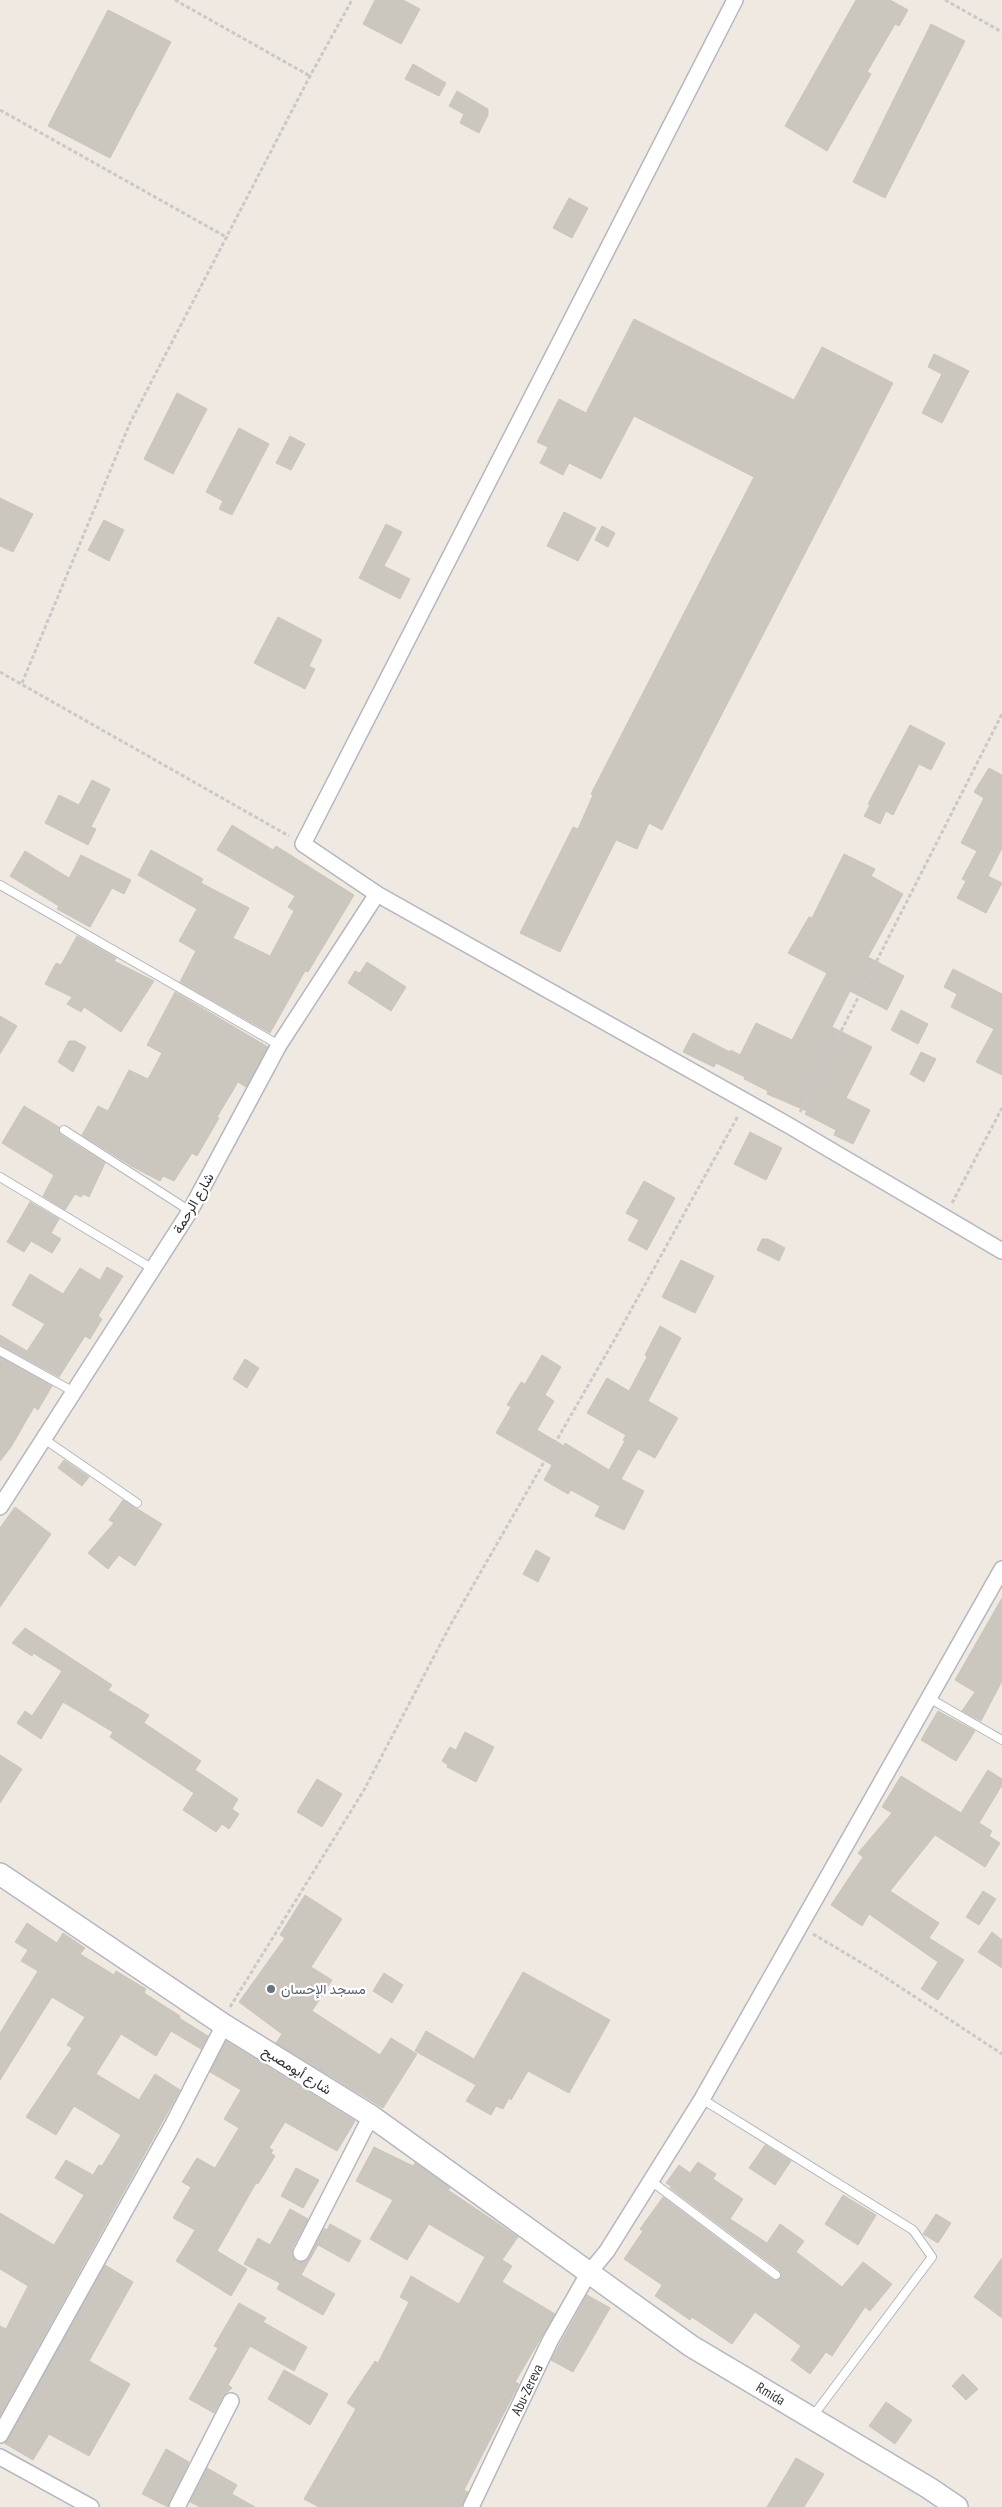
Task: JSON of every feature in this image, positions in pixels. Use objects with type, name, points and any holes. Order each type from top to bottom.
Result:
[{"type":"street","points":[[735,0],[303,844],[377,894],[792,1128],[1002,1251]]},
{"type":"street","name":"شارع الرحمة","points":[[0,1507],[190,1211],[280,1045],[377,894]]},
{"type":"street","name":"Abu-Zereva","points":[[471,2507],[550,2341],[588,2274],[607,2251],[702,2100],[1002,1569]]},
{"type":"street","name":"شارع أبومصبح","points":[[0,1874],[224,2024],[371,2116],[588,2274]]},
{"type":"street","points":[[0,2435],[172,2126],[224,2024]]},
{"type":"street","points":[[301,2253],[371,2116]]},
{"type":"street","name":"Rmida","points":[[588,2274],[691,2346],[811,2420],[929,2488],[957,2507]]},
{"type":"street","points":[[177,2507],[231,2401]]},
{"type":"street","points":[[0,2457],[91,2507]]},
{"type":"lane","points":[[0,885],[280,1045]]},
{"type":"lane","points":[[64,1130],[190,1211]]},
{"type":"lane","points":[[0,1177],[153,1269]]},
{"type":"lane","points":[[0,1351],[74,1392]]},
{"type":"lane","points":[[44,1439],[136,1503]]},
{"type":"lane","points":[[929,1698],[1002,1740]]},
{"type":"lane","points":[[702,2100],[913,2230],[932,2257],[811,2420]]},
{"type":"lane","points":[[651,2181],[776,2275]]},
{"type":"path","points":[[175,0],[310,76]]},
{"type":"path","points":[[22,683],[130,423],[228,238],[310,76],[352,0]]},
{"type":"path","points":[[945,0],[1002,32]]},
{"type":"path","points":[[0,110],[228,238]]},
{"type":"path","points":[[0,672],[303,844]]},
{"type":"path","points":[[792,1128],[1002,714]]},
{"type":"path","points":[[224,2024],[231,2004],[364,1790],[452,1622],[620,1330],[746,1102]]},
{"type":"path","points":[[944,1217],[1002,1108]]},
{"type":"path","points":[[800,1926],[877,1972],[1002,2054]]},
{"type":"building","points":[[375,0],[403,0],[420,9],[401,44],[363,24]]},
{"type":"building","points":[[856,0],[890,0],[908,10],[899,26],[895,24],[867,72],[871,74],[827,151],[785,126]]},
{"type":"building","points":[[108,10],[171,42],[110,158],[48,126]]},
{"type":"building","points":[[931,24],[965,41],[885,198],[853,182]]},
{"type":"building","points":[[413,64],[446,83],[439,96],[405,79]]},
{"type":"building","points":[[457,91],[488,109],[488,115],[479,133],[460,123],[464,114],[449,106]]},
{"type":"building","points":[[569,198],[588,208],[572,238],[553,228]]},
{"type":"building","points":[[634,319],[794,400],[822,347],[893,383],[662,830],[649,823],[637,849],[616,840],[560,952],[520,933],[573,827],[578,829],[593,795],[591,794],[754,477],[634,416],[601,479],[569,463],[563,475],[540,463],[548,447],[537,442],[559,399],[586,413]]},
{"type":"building","points":[[934,354],[969,371],[942,423],[922,413],[942,374],[928,367]]},
{"type":"building","points":[[177,393],[207,409],[173,474],[144,459]]},
{"type":"building","points":[[239,428],[269,444],[232,515],[219,509],[223,501],[206,492]]},
{"type":"building","points":[[290,436],[305,444],[291,470],[276,463]]},
{"type":"building","points":[[0,498],[33,514],[13,552],[0,546]]},
{"type":"building","points":[[564,512],[596,528],[578,561],[547,546]]},
{"type":"building","points":[[104,520],[124,530],[109,561],[88,550]]},
{"type":"building","points":[[386,524],[402,532],[384,566],[410,579],[400,599],[359,578]]},
{"type":"building","points":[[602,526],[615,533],[608,547],[595,540]]},
{"type":"building","points":[[278,617],[322,640],[309,666],[315,669],[305,689],[254,663]]},
{"type":"building","points":[[910,725],[945,743],[931,770],[919,764],[893,815],[886,811],[880,824],[864,816],[870,805],[868,804]]},
{"type":"building","points":[[989,768],[1002,775],[1002,848],[988,876],[1002,883],[986,913],[957,898],[966,881],[962,879],[977,851],[961,843],[984,798],[974,792]]},
{"type":"building","points":[[92,780],[110,789],[91,827],[96,829],[88,845],[45,823],[59,795],[79,805]]},
{"type":"building","points":[[232,825],[273,850],[276,846],[354,895],[308,972],[305,971],[270,1033],[180,982],[196,951],[179,941],[197,909],[138,875],[151,850],[203,879],[201,883],[249,908],[233,938],[270,956],[294,911],[288,907],[295,896],[217,850]]},
{"type":"building","points":[[25,851],[69,878],[81,855],[131,880],[124,894],[112,888],[90,927],[57,909],[59,906],[10,876]]},
{"type":"building","points":[[844,854],[875,869],[871,876],[903,894],[868,957],[904,976],[887,1010],[850,991],[832,1027],[872,1047],[846,1098],[870,1110],[853,1144],[834,1135],[836,1130],[805,1114],[807,1111],[767,1094],[768,1091],[744,1079],[745,1077],[716,1063],[714,1067],[683,1052],[693,1033],[730,1052],[731,1050],[740,1055],[756,1023],[792,1040],[827,973],[788,953],[809,917],[812,918]]},
{"type":"building","points":[[77,936],[116,958],[114,961],[154,981],[121,1032],[84,1007],[81,1012],[67,1004],[72,997],[45,984],[56,963],[61,965]]},
{"type":"building","points":[[367,962],[406,987],[391,1011],[348,983],[355,971],[360,973]]},
{"type":"building","points":[[953,969],[1002,994],[1002,1075],[976,1062],[994,1029],[951,1007],[957,994],[944,987]]},
{"type":"building","points":[[175,992],[268,1047],[246,1087],[238,1082],[197,1156],[192,1153],[174,1181],[163,1176],[160,1181],[133,1167],[82,1135],[98,1106],[108,1111],[129,1070],[148,1079],[162,1053],[147,1045]]},
{"type":"building","points":[[901,1010],[928,1024],[918,1044],[891,1030]]},
{"type":"building","points":[[0,1016],[17,1026],[0,1054]]},
{"type":"building","points":[[69,1041],[75,1041],[86,1047],[73,1072],[58,1062]]},
{"type":"building","points":[[921,1052],[936,1059],[924,1082],[910,1074]]},
{"type":"building","points":[[24,1106],[59,1127],[61,1135],[105,1163],[89,1197],[83,1194],[81,1197],[75,1194],[65,1210],[43,1196],[54,1175],[2,1143]]},
{"type":"building","points":[[750,1132],[782,1148],[766,1180],[734,1164]]},
{"type":"building","points":[[644,1181],[675,1198],[647,1250],[628,1240],[639,1220],[626,1213]]},
{"type":"building","points":[[30,1202],[59,1219],[51,1233],[61,1239],[52,1253],[31,1241],[24,1252],[7,1242]]},
{"type":"building","points":[[762,1239],[768,1239],[785,1248],[779,1261],[757,1250]]},
{"type":"building","points":[[681,1260],[714,1276],[695,1313],[662,1297]]},
{"type":"building","points":[[107,1267],[123,1276],[98,1316],[102,1319],[90,1339],[85,1336],[59,1377],[0,1345],[0,1335],[27,1351],[45,1324],[12,1305],[30,1274],[63,1294],[80,1268],[100,1280]]},
{"type":"building","points":[[660,1326],[681,1338],[648,1401],[678,1418],[655,1458],[638,1449],[621,1479],[644,1491],[624,1530],[595,1516],[600,1506],[571,1490],[568,1494],[544,1480],[552,1465],[496,1433],[511,1407],[507,1405],[521,1382],[525,1384],[542,1355],[561,1367],[545,1395],[554,1401],[537,1430],[564,1446],[565,1443],[609,1470],[625,1441],[623,1440],[626,1435],[587,1413],[607,1378],[629,1391],[647,1357],[645,1355]]},
{"type":"building","points":[[0,1357],[52,1386],[38,1410],[34,1407],[11,1447],[0,1461]]},
{"type":"building","points":[[245,1359],[259,1368],[247,1388],[233,1379]]},
{"type":"building","points":[[64,1460],[89,1477],[82,1486],[58,1468]]},
{"type":"building","points":[[123,1500],[162,1524],[135,1566],[119,1555],[108,1569],[88,1553],[114,1523],[109,1520]]},
{"type":"building","points":[[15,1507],[51,1534],[0,1607],[0,1528]]},
{"type":"building","points":[[536,1550],[550,1558],[538,1582],[523,1574]]},
{"type":"building","points":[[1002,1598],[1002,1681],[981,1721],[962,1711],[975,1692],[955,1680]]},
{"type":"building","points":[[25,1628],[112,1685],[108,1690],[149,1715],[144,1723],[201,1761],[195,1770],[238,1799],[232,1809],[239,1814],[229,1829],[222,1824],[216,1832],[183,1810],[194,1793],[110,1737],[113,1732],[63,1702],[41,1739],[17,1723],[25,1711],[32,1716],[62,1671],[33,1653],[32,1656],[12,1643]]},
{"type":"building","points":[[938,1711],[975,1731],[956,1761],[921,1740]]},
{"type":"building","points":[[465,1732],[494,1747],[476,1782],[447,1767],[448,1765],[442,1761],[450,1747],[456,1750]]},
{"type":"building","points":[[0,1755],[22,1769],[0,1803]]},
{"type":"building","points":[[988,1770],[1002,1779],[1002,1785],[979,1823],[992,1831],[989,1836],[1000,1843],[985,1867],[935,1835],[890,1891],[939,1923],[929,1938],[964,1960],[938,2000],[921,1989],[938,1962],[869,1914],[862,1926],[831,1905],[863,1857],[858,1853],[892,1813],[882,1807],[901,1776],[961,1813]]},
{"type":"building","points":[[317,1779],[342,1794],[322,1827],[297,1812]]},
{"type":"building","points":[[983,1891],[996,1899],[979,1925],[966,1917]]},
{"type":"building","points":[[305,1895],[342,1919],[311,1967],[332,1980],[312,2011],[380,2055],[391,2038],[417,2054],[383,2108],[276,2043],[282,2034],[239,2002],[285,1938],[280,1935]]},
{"type":"building","points":[[27,1923],[57,1943],[63,1933],[85,1948],[80,1954],[114,1975],[116,1971],[146,1989],[144,1993],[208,2036],[201,2049],[171,2031],[156,2056],[121,2034],[96,2074],[139,2100],[155,2074],[180,2090],[0,2416],[0,2326],[6,2329],[28,2286],[0,2269],[0,2213],[54,2245],[84,2195],[55,2178],[66,2160],[93,2175],[99,2165],[102,2166],[121,2135],[74,2106],[56,2135],[26,2117],[72,2048],[67,2045],[85,2017],[52,1997],[0,2080],[0,2033],[38,1971],[21,1961],[28,1950],[15,1942]]},
{"type":"building","points":[[992,1932],[1002,1940],[1002,1968],[978,1952]]},
{"type":"building","points":[[523,1972],[610,2020],[569,2093],[528,2071],[511,2100],[509,2098],[503,2109],[496,2106],[491,2115],[466,2101],[476,2085],[415,2051],[426,2031],[474,2059]]},
{"type":"building","points":[[384,1973],[403,1985],[392,2003],[373,1991]]},
{"type":"building","points":[[226,2041],[355,2121],[337,2151],[285,2122],[269,2148],[273,2150],[271,2153],[275,2156],[258,2184],[256,2183],[217,2251],[247,2269],[231,2296],[176,2261],[195,2230],[173,2218],[191,2187],[182,2182],[197,2158],[215,2168],[239,2128],[224,2119],[241,2090],[210,2072]]},
{"type":"building","points":[[765,2145],[791,2161],[775,2185],[749,2168]]},
{"type":"building","points":[[374,2147],[413,2166],[415,2163],[450,2188],[448,2190],[518,2237],[502,2260],[512,2266],[502,2282],[555,2314],[515,2382],[519,2384],[464,2490],[468,2492],[462,2507],[319,2507],[304,2499],[356,2409],[347,2403],[375,2361],[378,2363],[409,2302],[400,2297],[411,2276],[459,2304],[485,2257],[429,2224],[407,2260],[370,2239],[393,2200],[356,2181]]},
{"type":"building","points":[[698,2162],[716,2174],[713,2179],[743,2199],[730,2219],[767,2243],[780,2224],[804,2241],[796,2252],[842,2287],[863,2262],[892,2284],[870,2311],[865,2307],[832,2356],[826,2352],[810,2374],[791,2360],[801,2346],[755,2312],[732,2344],[692,2317],[690,2320],[655,2296],[662,2285],[624,2259],[643,2231],[640,2229],[663,2197],[773,2280],[780,2279],[779,2270],[670,2188],[671,2186],[666,2183],[679,2165],[690,2173]]},
{"type":"building","points":[[296,2168],[319,2180],[303,2208],[281,2196]]},
{"type":"building","points":[[843,2195],[876,2215],[858,2245],[825,2224]]},
{"type":"building","points":[[290,2209],[308,2219],[292,2249],[293,2258],[297,2262],[302,2262],[309,2258],[324,2228],[327,2230],[330,2224],[361,2241],[349,2262],[318,2245],[301,2275],[335,2294],[323,2315],[277,2289],[280,2283],[244,2264],[258,2238],[270,2245]]},
{"type":"building","points":[[936,2214],[951,2223],[938,2243],[923,2234]]},
{"type":"building","points":[[1002,2258],[1002,2318],[974,2297]]},
{"type":"building","points":[[105,2265],[133,2282],[89,2361],[130,2384],[89,2456],[49,2434],[33,2460],[4,2443]]},
{"type":"building","points":[[587,2295],[610,2308],[573,2372],[551,2360]]},
{"type":"building","points":[[239,2303],[266,2318],[263,2322],[307,2347],[294,2371],[250,2346],[228,2385],[232,2388],[223,2396],[214,2413],[189,2399],[218,2348],[214,2346]]},
{"type":"building","points":[[284,2370],[328,2394],[310,2425],[268,2399]]},
{"type":"building","points":[[963,2374],[978,2389],[966,2400],[952,2386]]},
{"type":"building","points":[[886,2402],[912,2420],[895,2444],[869,2426]]},
{"type":"building","points":[[166,2449],[189,2462],[168,2507],[142,2494]]},
{"type":"building","points":[[796,2458],[824,2474],[804,2507],[767,2507]]},
{"type":"building","points":[[207,2468],[237,2485],[232,2494],[255,2507],[200,2507],[190,2502]]},
{"type":"place","name":"مسجد الإحسان","points":[[271,1989]]}]
